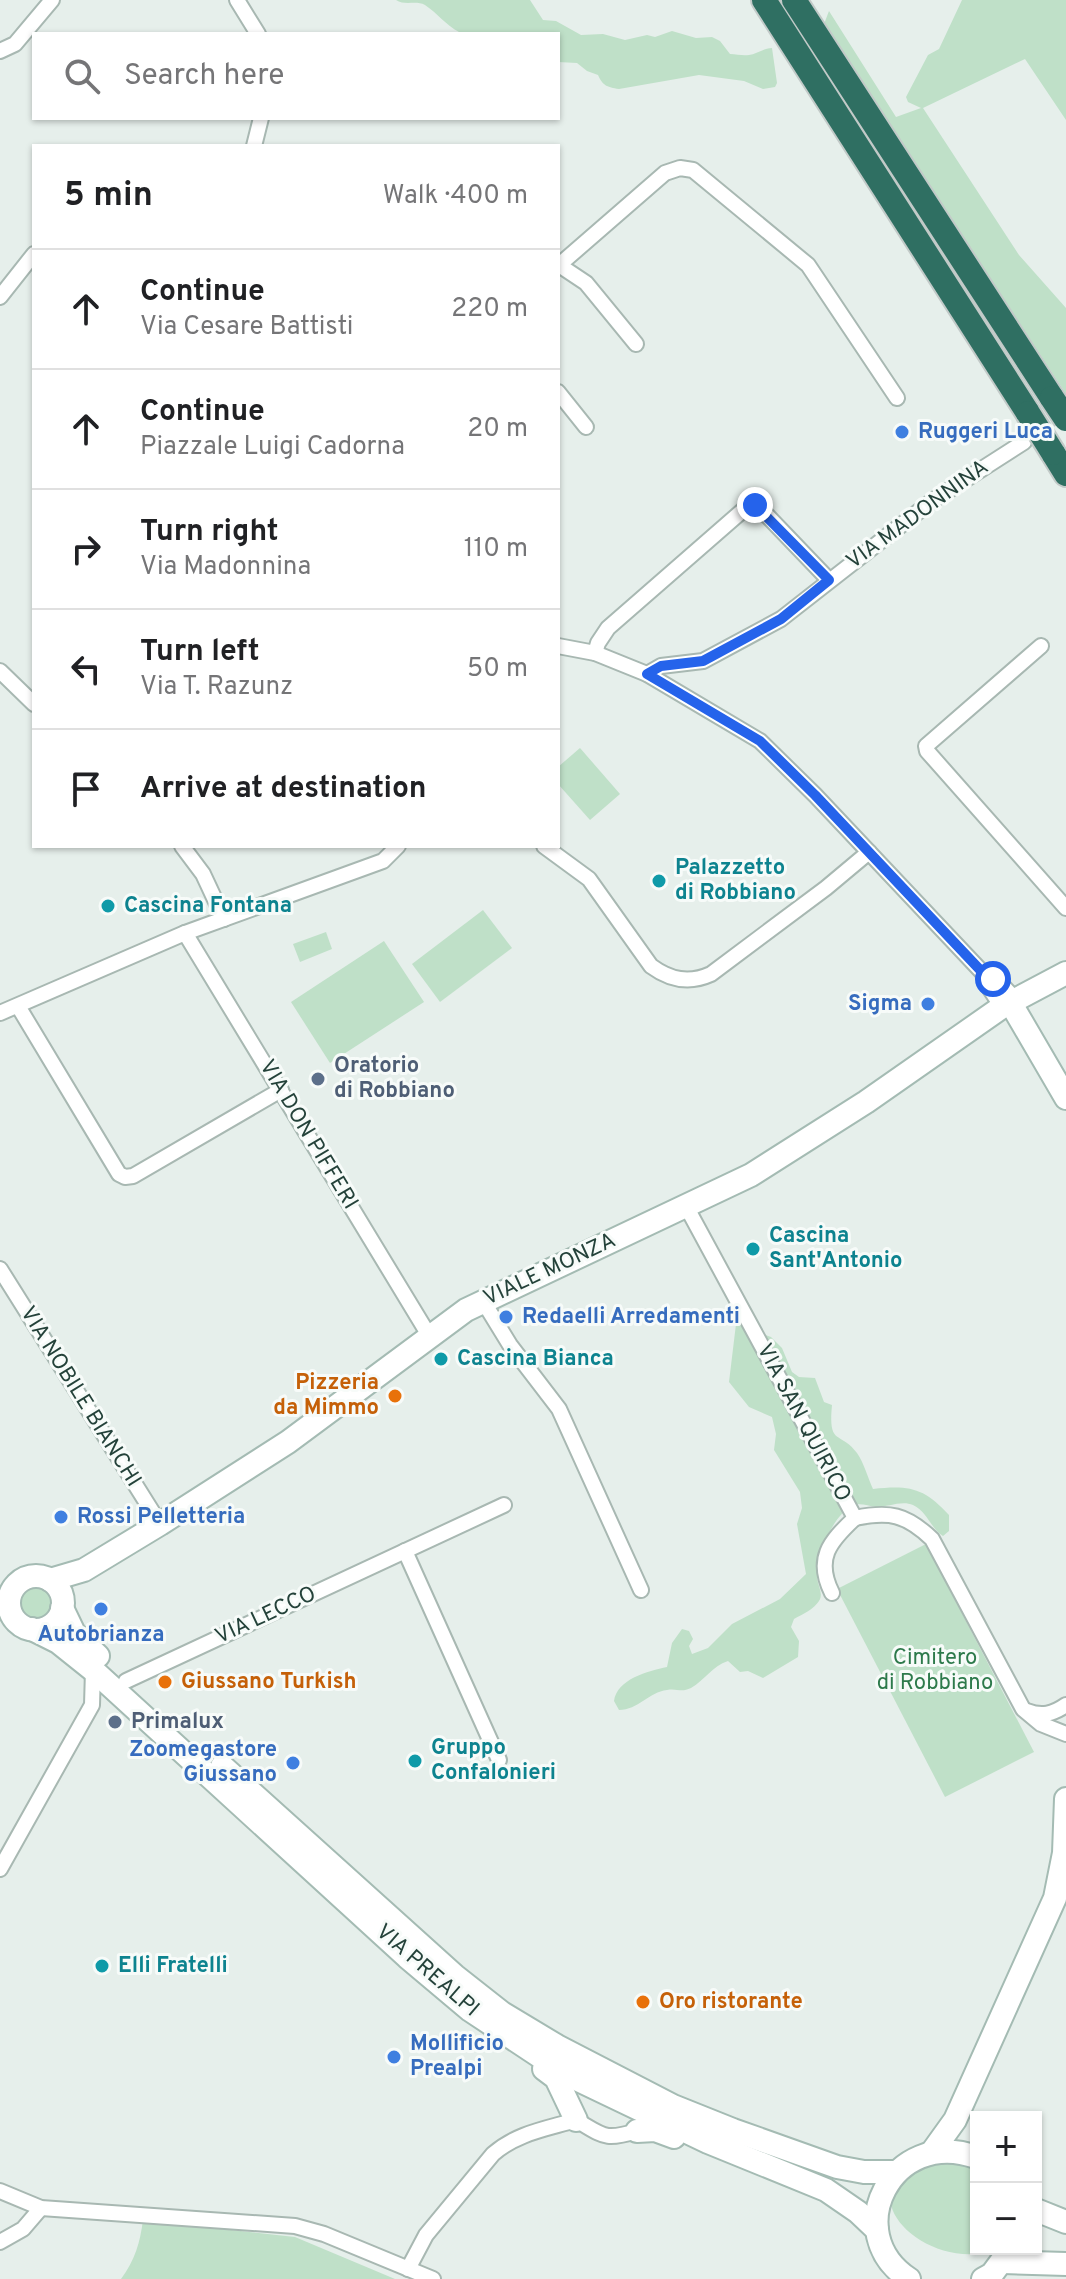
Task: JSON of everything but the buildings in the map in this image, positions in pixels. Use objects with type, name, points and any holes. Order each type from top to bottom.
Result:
[{"type":"highway","points":[[764,0],[1059,464]]},
{"type":"highway","points":[[794,0],[1066,419]]},
{"type":"main road","name":"VIALE MONZA","points":[[40,1578],[84,1570],[288,1442],[459,1315],[751,1175],[866,1102],[1014,1000],[1066,973]]},
{"type":"main road","points":[[1014,1000],[1066,1098]]},
{"type":"main road","name":"VIALE MONZA","points":[[62,1604],[84,1570]]},
{"type":"main road","points":[[0,1571],[40,1578],[58,1587],[62,1604],[52,1624],[41,1629],[10,1612],[18,1583],[40,1578]]},
{"type":"main road","name":"VIA PREALPI","points":[[62,1604],[69,1625],[122,1686],[407,1957],[470,2010],[568,2075],[708,2142],[826,2190],[858,2212],[877,2230]]},
{"type":"main road","name":"VIA PREALPI","points":[[10,1612],[58,1642],[93,1670],[122,1686],[455,1976],[502,2013],[610,2076],[673,2106],[837,2167],[864,2172],[896,2172]]},
{"type":"main road","points":[[932,2152],[955,2120],[1055,1898],[1064,1853],[1066,1799]]},
{"type":"main road","points":[[517,2043],[531,2059],[556,2078],[576,2120]]},
{"type":"main road","points":[[970,2137],[967,2110],[972,2082]]},
{"type":"main road","points":[[637,2131],[655,2130],[683,2140],[708,2142]]},
{"type":"main road","points":[[909,2279],[894,2267],[883,2250],[877,2230],[877,2209],[884,2189],[907,2163],[932,2152],[970,2155]]},
{"type":"main road","points":[[1042,2212],[1066,2222]]},
{"type":"main road","points":[[983,2279],[992,2274],[1006,2255],[1066,2264]]},
{"type":"street","points":[[0,51],[15,44],[52,0]]},
{"type":"street","points":[[237,0],[257,32]]},
{"type":"street","points":[[254,144],[260,120]]},
{"type":"street","points":[[560,264],[665,173],[680,168],[693,170],[808,265],[897,398]]},
{"type":"street","points":[[0,297],[32,257]]},
{"type":"street","points":[[560,267],[586,283],[636,344]]},
{"type":"street","points":[[560,394],[586,427]]},
{"type":"street","name":"VIA MADONNINA","points":[[647,674],[661,666],[703,661],[781,619],[932,501],[1024,442]]},
{"type":"street","points":[[595,653],[604,633],[745,507],[755,505],[829,580]]},
{"type":"street","points":[[560,646],[595,653],[647,674],[760,741],[983,973],[986,983],[1014,1000]]},
{"type":"street","points":[[1041,646],[926,746],[927,751],[1066,908]]},
{"type":"street","points":[[0,671],[32,702]]},
{"type":"street","points":[[184,848],[203,874],[224,919]]},
{"type":"street","points":[[0,1013],[185,933],[383,861],[396,848]]},
{"type":"street","points":[[547,848],[589,879],[651,966],[668,976],[684,980],[711,974],[869,852]]},
{"type":"street","name":"VIA DON PIFFERI","points":[[185,933],[430,1337]]},
{"type":"street","points":[[18,1006],[119,1174],[125,1177],[133,1176],[281,1090]]},
{"type":"street","name":"VIA SAN QUIRICO","points":[[686,1206],[855,1518],[876,1514],[898,1515],[917,1524],[932,1539],[1023,1709],[1041,1724],[1066,1734]]},
{"type":"street","name":"VIA NOBILE BIANCHI","points":[[0,1269],[160,1524]]},
{"type":"street","points":[[483,1301],[510,1345],[559,1409],[641,1590]]},
{"type":"street","name":"VIA LECCO","points":[[92,1705],[122,1686],[504,1505]]},
{"type":"street","points":[[832,1593],[823,1569],[825,1555],[833,1541],[855,1518]]},
{"type":"street","points":[[405,1551],[499,1760]]},
{"type":"street","points":[[0,1869],[92,1705],[93,1670]]},
{"type":"street","points":[[1023,1709],[1036,1715],[1047,1714],[1066,1705]]},
{"type":"street","points":[[408,2269],[426,2235],[493,2154],[514,2139],[576,2120],[612,2138],[637,2131]]},
{"type":"street","points":[[0,2191],[41,2208],[295,2226],[324,2234],[433,2279]]},
{"type":"street","points":[[0,2242],[23,2229],[41,2208]]},
{"type":"green space","points":[[396,0],[530,0],[543,20],[556,21],[581,35],[603,34],[625,40],[647,35],[655,37],[672,31],[696,38],[712,37],[720,41],[730,54],[749,55],[772,48],[777,83],[775,87],[763,89],[744,81],[699,75],[611,88],[598,75],[577,63],[560,62],[560,32],[459,32],[425,5]]},
{"type":"green space","points":[[962,0],[1066,0],[1066,120],[1025,59],[923,108],[1019,255],[1066,308],[1066,394],[824,24],[829,11],[896,117],[921,108],[908,102],[906,97],[928,55],[939,49]]},
{"type":"green space","points":[[580,748],[620,794],[590,820],[560,786],[560,765]]},
{"type":"green space","points":[[483,910],[512,948],[440,1002],[412,964]]},
{"type":"green space","points":[[326,932],[332,949],[300,962],[293,944]]},
{"type":"green space","points":[[384,941],[424,1002],[330,1063],[291,1002]]},
{"type":"green space","points":[[737,1309],[755,1331],[771,1337],[782,1348],[792,1372],[799,1377],[815,1378],[824,1402],[832,1405],[834,1433],[857,1453],[873,1489],[907,1488],[924,1494],[949,1515],[949,1531],[943,1536],[918,1508],[909,1504],[852,1506],[838,1518],[823,1548],[817,1576],[821,1592],[819,1601],[794,1619],[791,1627],[799,1641],[798,1657],[763,1678],[748,1671],[740,1672],[728,1661],[717,1666],[691,1688],[661,1691],[632,1707],[619,1710],[614,1701],[616,1693],[634,1677],[667,1667],[672,1643],[682,1629],[689,1631],[693,1639],[689,1646],[692,1654],[708,1648],[732,1624],[780,1599],[806,1574],[797,1524],[802,1508],[800,1492],[774,1450],[776,1434],[772,1417],[749,1407],[729,1382]]},
{"type":"green space","name":"Cimitero di Robbiano","points":[[926,1544],[1034,1752],[945,1797],[837,1589]]},
{"type":"green space","points":[[36,1582],[51,1588],[57,1603],[51,1618],[36,1624],[21,1618],[15,1603],[21,1588]]},
{"type":"green space","points":[[955,2162],[970,2168],[970,2254],[939,2249],[915,2236],[898,2219],[890,2200],[896,2182],[916,2169]]},
{"type":"green space","points":[[143,2220],[295,2237],[395,2279],[121,2279],[136,2251]]},
{"type":"place","name":"Ruggeri Luca","points":[[902,432]]},
{"type":"place","name":"Palazzetto di Robbiano","points":[[659,881]]},
{"type":"place","name":"Cascina Fontana","points":[[108,906]]},
{"type":"place","name":"Sigma","points":[[928,1004]]},
{"type":"place","name":"Oratorio di Robbiano","points":[[318,1079]]},
{"type":"place","name":"Cascina Sant'Antonio","points":[[753,1249]]},
{"type":"place","name":"Redaelli Arredamenti","points":[[506,1317]]},
{"type":"place","name":"Cascina Bianca","points":[[441,1359]]},
{"type":"place","name":"Pizzeria da Mimmo","points":[[395,1396]]},
{"type":"place","name":"Rossi Pelletteria","points":[[61,1517]]},
{"type":"place","name":"Autobrianza","points":[[101,1609]]},
{"type":"place","name":"Giussano Turkish","points":[[165,1682]]},
{"type":"place","name":"Primalux","points":[[115,1722]]},
{"type":"place","name":"Gruppo Confalonieri","points":[[415,1761]]},
{"type":"place","name":"Zoomegastore Giussano","points":[[293,1763]]},
{"type":"place","name":"Elli Fratelli","points":[[102,1966]]},
{"type":"place","name":"Oro ristorante","points":[[643,2002]]},
{"type":"place","name":"Mollificio Prealpi","points":[[394,2057]]},
{"type":"route","points":[[755,505],[829,580],[781,619],[703,661],[661,666],[647,674],[760,741],[983,973],[993,979]]}]
